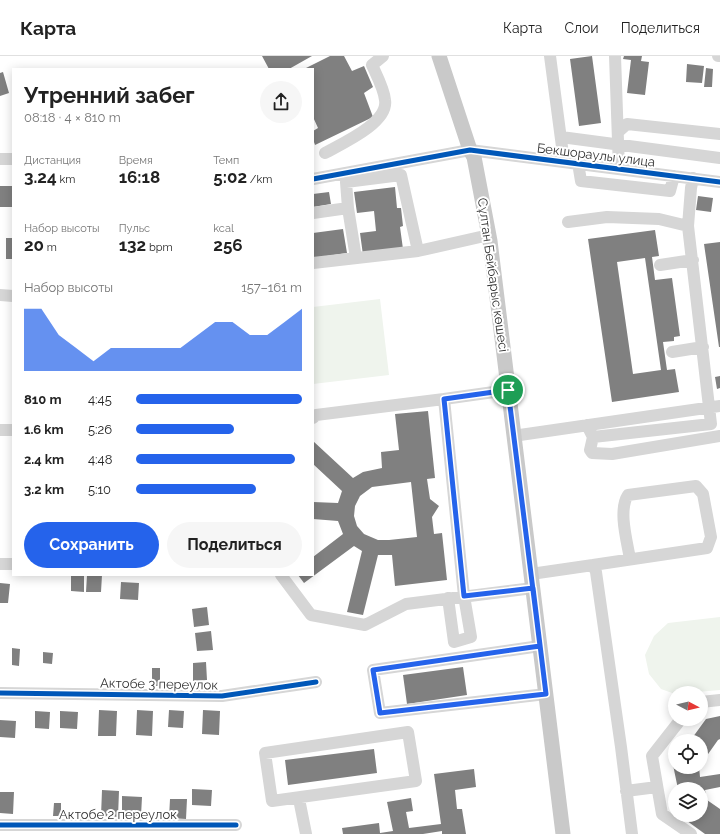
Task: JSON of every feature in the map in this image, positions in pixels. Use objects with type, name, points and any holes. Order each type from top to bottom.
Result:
[{"type":"main road","name":"Сұлтан Бейбарыс көшесі","points":[[439,56],[470,150],[474,157],[489,235],[563,834]]},
{"type":"street","points":[[325,153],[365,130],[379,119],[384,110],[386,101],[370,61],[383,56]]},
{"type":"street","points":[[550,56],[564,162]]},
{"type":"street","points":[[614,56],[619,169]]},
{"type":"street","points":[[618,138],[627,124],[720,134]]},
{"type":"street","points":[[561,137],[618,138],[720,158]]},
{"type":"street","name":"Бекшораулы улица","points":[[314,179],[470,150],[720,182]]},
{"type":"street","points":[[0,158],[12,159]]},
{"type":"street","points":[[578,164],[581,182],[670,191],[674,176]]},
{"type":"street","points":[[356,258],[348,208],[346,182],[401,175],[418,251]]},
{"type":"street","points":[[593,437],[715,423],[715,406],[703,347],[688,226],[693,178]]},
{"type":"street","points":[[314,213],[348,208]]},
{"type":"street","points":[[568,222],[614,217],[659,219],[688,226]]},
{"type":"street","points":[[314,263],[418,251],[489,235]]},
{"type":"street","points":[[660,265],[693,260]]},
{"type":"street","points":[[0,295],[12,296]]},
{"type":"street","points":[[672,352],[703,347]]},
{"type":"street","points":[[314,417],[316,415],[508,390]]},
{"type":"street","points":[[444,399],[464,596],[471,637],[454,642],[448,598]]},
{"type":"street","points":[[513,436],[715,406]]},
{"type":"street","points":[[588,425],[593,437],[590,450],[592,453],[612,454],[720,436]]},
{"type":"street","points":[[0,430],[12,430]]},
{"type":"street","points":[[282,576],[312,615],[365,626],[406,604],[464,596],[532,581],[593,565],[630,558],[707,548],[711,537],[703,494],[696,486],[628,495],[624,500],[623,513],[630,558]]},
{"type":"street","points":[[0,564],[12,564]]},
{"type":"street","points":[[593,565],[596,572],[632,834]]},
{"type":"street","points":[[540,646],[373,670],[380,713],[546,694]]},
{"type":"street","name":"Актобе 3 переулок","points":[[0,693],[222,696],[316,682]]},
{"type":"street","points":[[708,701],[720,700]]},
{"type":"street","points":[[676,726],[652,756],[662,814],[691,834]]},
{"type":"street","points":[[408,732],[416,781],[299,798],[272,801],[265,753],[408,732]]},
{"type":"street","points":[[626,791],[657,787]]},
{"type":"street","points":[[299,798],[306,834]]},
{"type":"street","name":"Актобе 2 переулок","points":[[0,825],[236,825]]},
{"type":"shaded area","points":[[380,299],[389,375],[314,384],[314,307]]},
{"type":"shaded area","points":[[720,617],[720,690],[708,691],[708,686],[668,686],[668,692],[661,689],[649,674],[645,655],[654,636],[668,623]]},
{"type":"building","points":[[262,56],[312,56],[291,68],[268,68]]},
{"type":"building","points":[[330,56],[344,56],[352,71],[364,66],[373,87],[364,93],[373,117],[315,145],[314,130],[318,128],[314,119],[314,68],[306,68]]},
{"type":"building","points":[[592,56],[601,123],[579,126],[570,59]]},
{"type":"building","points":[[624,56],[642,56],[641,61],[649,62],[645,95],[627,93],[631,60],[623,59]]},
{"type":"building","points":[[687,64],[704,66],[702,83],[686,82]]},
{"type":"building","points":[[706,68],[713,69],[712,87],[704,87]]},
{"type":"building","points":[[3,72],[9,93],[0,96],[0,73]]},
{"type":"building","points":[[0,186],[12,186],[12,207],[0,207]]},
{"type":"building","points":[[395,187],[397,208],[401,208],[403,226],[400,227],[403,249],[363,255],[360,233],[376,231],[374,211],[357,213],[354,192]]},
{"type":"building","points":[[329,192],[331,204],[314,207],[314,194]]},
{"type":"building","points":[[698,196],[713,198],[711,212],[696,210]]},
{"type":"building","points":[[343,229],[347,253],[314,258],[314,233]]},
{"type":"building","points":[[655,230],[659,256],[652,257],[655,280],[672,278],[680,336],[674,337],[674,341],[663,342],[667,370],[675,369],[679,392],[612,402],[588,239]],"holes":[[[645,258],[661,370],[633,374],[617,262]]]},
{"type":"building","points":[[6,238],[12,238],[12,259],[6,259]]},
{"type":"building","points":[[720,242],[720,347],[719,347],[704,244]]},
{"type":"building","points":[[720,376],[720,388],[717,389],[715,377]]},
{"type":"building","points":[[428,411],[435,478],[427,479],[430,499],[439,506],[432,517],[434,534],[442,533],[447,580],[395,586],[392,555],[378,555],[363,615],[347,612],[362,551],[354,546],[314,576],[314,556],[343,534],[338,521],[314,519],[314,502],[338,503],[342,491],[314,465],[314,442],[353,478],[363,472],[382,468],[381,452],[399,450],[395,414]],"holes":[[[411,482],[417,537],[378,540],[364,534],[357,526],[354,516],[355,506],[360,496],[372,487]]]},
{"type":"building","points":[[71,576],[84,576],[84,592],[71,591]]},
{"type":"building","points":[[87,576],[102,576],[101,592],[86,592]]},
{"type":"building","points":[[299,576],[313,576],[304,583]]},
{"type":"building","points":[[121,582],[139,583],[138,600],[120,599]]},
{"type":"building","points":[[0,583],[10,584],[8,603],[0,603]]},
{"type":"building","points":[[207,607],[209,625],[194,627],[192,609]]},
{"type":"building","points":[[211,631],[213,650],[197,651],[195,633]]},
{"type":"building","points":[[12,648],[20,649],[19,666],[12,665]]},
{"type":"building","points":[[43,652],[53,653],[52,664],[43,663]]},
{"type":"building","points":[[206,662],[207,680],[193,681],[193,663]]},
{"type":"building","points":[[463,667],[467,695],[407,704],[403,675]]},
{"type":"building","points":[[152,668],[160,668],[160,686],[152,686]]},
{"type":"building","points":[[99,710],[117,711],[116,736],[98,736]]},
{"type":"building","points":[[137,710],[153,711],[152,736],[136,735]]},
{"type":"building","points":[[169,710],[184,711],[183,728],[168,727]]},
{"type":"building","points":[[203,710],[220,711],[219,735],[202,734]]},
{"type":"building","points":[[35,711],[50,712],[49,729],[35,728]]},
{"type":"building","points":[[60,711],[78,712],[77,729],[60,728]]},
{"type":"building","points":[[720,716],[720,739],[708,754],[708,734],[695,734],[701,726],[708,726],[708,719]]},
{"type":"building","points":[[0,720],[16,721],[15,738],[0,737]]},
{"type":"building","points":[[374,749],[377,773],[288,785],[285,760]]},
{"type":"building","points":[[474,769],[476,787],[455,790],[457,809],[462,809],[466,834],[442,834],[442,831],[423,834],[343,834],[342,828],[379,823],[380,833],[393,831],[387,802],[411,798],[413,811],[406,812],[409,828],[441,824],[434,774]]},
{"type":"building","points":[[675,774],[700,774],[700,777],[720,774],[720,787],[708,789],[708,782],[677,782]]},
{"type":"building","points":[[192,789],[212,790],[211,806],[192,805]]},
{"type":"building","points":[[102,790],[119,791],[118,817],[101,816]]},
{"type":"building","points":[[0,792],[14,792],[13,814],[0,813]]},
{"type":"building","points":[[122,796],[142,797],[141,816],[122,815]]},
{"type":"building","points":[[170,799],[187,799],[186,819],[169,818]]},
{"type":"building","points":[[708,801],[720,809],[720,834],[705,834],[688,822],[708,822]]},
{"type":"building","points":[[54,803],[61,803],[61,816],[53,816]]},
{"type":"cycle path","points":[[314,179],[470,150],[720,182]]},
{"type":"cycle path","points":[[0,693],[222,696],[316,682]]},
{"type":"cycle path","points":[[0,825],[236,825]]},
{"type":"route","points":[[508,390],[444,399],[464,596],[533,588],[546,694],[380,713],[373,670],[540,646],[533,588],[513,436],[508,390]]}]
